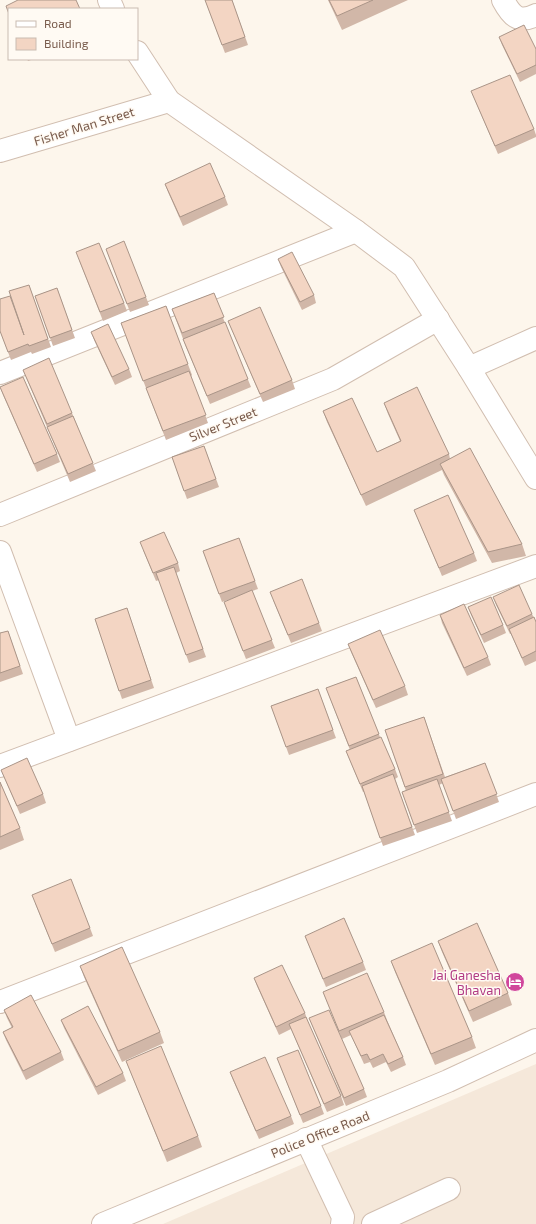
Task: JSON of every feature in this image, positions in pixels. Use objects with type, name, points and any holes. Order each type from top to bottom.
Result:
[{"type":"street","points":[[503,0],[509,12],[518,18],[530,18],[536,15]]},
{"type":"street","points":[[138,54],[169,101],[356,231],[404,267],[469,368],[536,478]]},
{"type":"street","name":"Fisher Man Street","points":[[0,151],[169,101]]},
{"type":"street","points":[[0,373],[356,231]]},
{"type":"street","name":"Silver Street","points":[[0,514],[332,379],[438,319]]},
{"type":"street","points":[[469,368],[536,338]]},
{"type":"street","points":[[0,552],[69,740]]},
{"type":"street","points":[[0,766],[536,566]]},
{"type":"street","points":[[0,1002],[536,794]]},
{"type":"street","name":"Police Office Road","points":[[102,1224],[144,1216],[306,1140],[448,1081],[536,1040]]},
{"type":"street","points":[[306,1140],[348,1222]]},
{"type":"street","points":[[373,1224],[449,1189]]},
{"type":"shaded area","points":[[536,1064],[536,1224],[163,1224]]},
{"type":"building","points":[[18,0],[76,0],[80,8],[8,8],[8,11],[6,6]]},
{"type":"building","points":[[205,0],[232,0],[245,37],[222,45]]},
{"type":"building","points":[[329,0],[373,0],[337,16]]},
{"type":"building","points":[[524,25],[536,49],[536,65],[517,74],[499,37]]},
{"type":"building","points":[[510,75],[534,129],[495,146],[471,91]]},
{"type":"building","points":[[210,163],[225,197],[180,217],[165,184]]},
{"type":"building","points":[[124,241],[146,297],[127,304],[106,249]]},
{"type":"building","points":[[99,243],[124,303],[100,312],[76,252]]},
{"type":"building","points":[[292,252],[314,295],[300,302],[278,259]]},
{"type":"building","points":[[29,285],[48,339],[29,346],[28,344],[8,352],[0,331],[0,299],[10,296],[24,335],[9,291]]},
{"type":"building","points":[[57,288],[72,330],[50,338],[35,296]]},
{"type":"building","points":[[214,293],[224,317],[182,333],[172,309]]},
{"type":"building","points":[[166,306],[188,364],[143,381],[121,323]]},
{"type":"building","points":[[260,307],[292,380],[260,394],[228,321]]},
{"type":"building","points":[[225,322],[248,379],[207,396],[183,339]]},
{"type":"building","points":[[108,324],[129,369],[112,377],[91,332]]},
{"type":"building","points":[[49,358],[72,413],[47,424],[23,370]]},
{"type":"building","points":[[189,371],[206,415],[163,431],[146,388]]},
{"type":"building","points":[[23,377],[57,454],[34,464],[0,387]]},
{"type":"building","points":[[417,387],[449,454],[361,495],[323,411],[352,398],[377,452],[401,441],[384,403]]},
{"type":"building","points":[[73,416],[93,463],[68,474],[47,427]]},
{"type":"building","points":[[204,446],[216,479],[184,491],[172,457]]},
{"type":"building","points":[[470,448],[522,544],[488,552],[440,464]]},
{"type":"building","points":[[448,495],[474,553],[439,568],[414,510]]},
{"type":"building","points":[[164,532],[178,563],[153,573],[140,542]]},
{"type":"building","points":[[239,538],[255,581],[219,594],[203,551]]},
{"type":"building","points":[[174,567],[203,649],[186,655],[156,573]]},
{"type":"building","points":[[302,579],[319,623],[288,635],[270,592]]},
{"type":"building","points":[[519,585],[532,614],[507,626],[493,597]]},
{"type":"building","points":[[252,590],[272,640],[243,651],[224,602]]},
{"type":"building","points":[[491,597],[503,625],[481,635],[468,607]]},
{"type":"building","points":[[464,604],[488,657],[464,668],[440,615]]},
{"type":"building","points":[[127,608],[151,680],[119,691],[95,619]]},
{"type":"building","points":[[534,617],[536,622],[536,651],[522,658],[509,629]]},
{"type":"building","points":[[380,630],[405,686],[373,700],[348,644]]},
{"type":"building","points":[[8,631],[20,666],[0,673],[0,633]]},
{"type":"building","points":[[356,677],[379,734],[349,746],[326,688]]},
{"type":"building","points":[[318,689],[333,730],[286,747],[271,706]]},
{"type":"building","points":[[424,717],[443,774],[405,787],[385,730]]},
{"type":"building","points":[[381,737],[395,769],[360,784],[346,751]]},
{"type":"building","points":[[27,758],[43,794],[17,806],[1,770]]},
{"type":"building","points":[[485,763],[497,794],[453,811],[441,779]]},
{"type":"building","points":[[393,774],[412,827],[380,838],[362,786]]},
{"type":"building","points":[[437,779],[449,812],[414,825],[402,792]]},
{"type":"building","points":[[0,782],[20,828],[0,837]]},
{"type":"building","points":[[71,879],[90,928],[52,944],[32,895]]},
{"type":"building","points":[[344,918],[363,962],[323,979],[305,936]]},
{"type":"building","points":[[477,923],[508,993],[469,1011],[438,941]]},
{"type":"building","points":[[432,943],[472,1037],[431,1054],[391,961]]},
{"type":"building","points":[[122,947],[160,1032],[118,1051],[80,966]]},
{"type":"building","points":[[282,965],[305,1013],[276,1027],[254,978]]},
{"type":"building","points":[[367,973],[384,1012],[339,1031],[323,992]]},
{"type":"building","points":[[31,995],[61,1052],[23,1071],[3,1032],[13,1027],[4,1010]]},
{"type":"building","points":[[88,1006],[123,1073],[96,1087],[61,1020]]},
{"type":"building","points":[[329,1010],[364,1089],[344,1098],[309,1018]]},
{"type":"building","points":[[384,1015],[403,1057],[388,1064],[383,1054],[370,1060],[367,1054],[361,1056],[349,1031]]},
{"type":"building","points":[[306,1017],[341,1096],[324,1104],[289,1024]]},
{"type":"building","points":[[161,1046],[198,1136],[163,1151],[126,1061]]},
{"type":"building","points":[[298,1050],[321,1106],[300,1115],[277,1058]]},
{"type":"building","points":[[265,1057],[291,1116],[256,1131],[230,1072]]},
{"type":"place","name":"Jai Ganesha Bhavan","points":[[515,982]]}]
